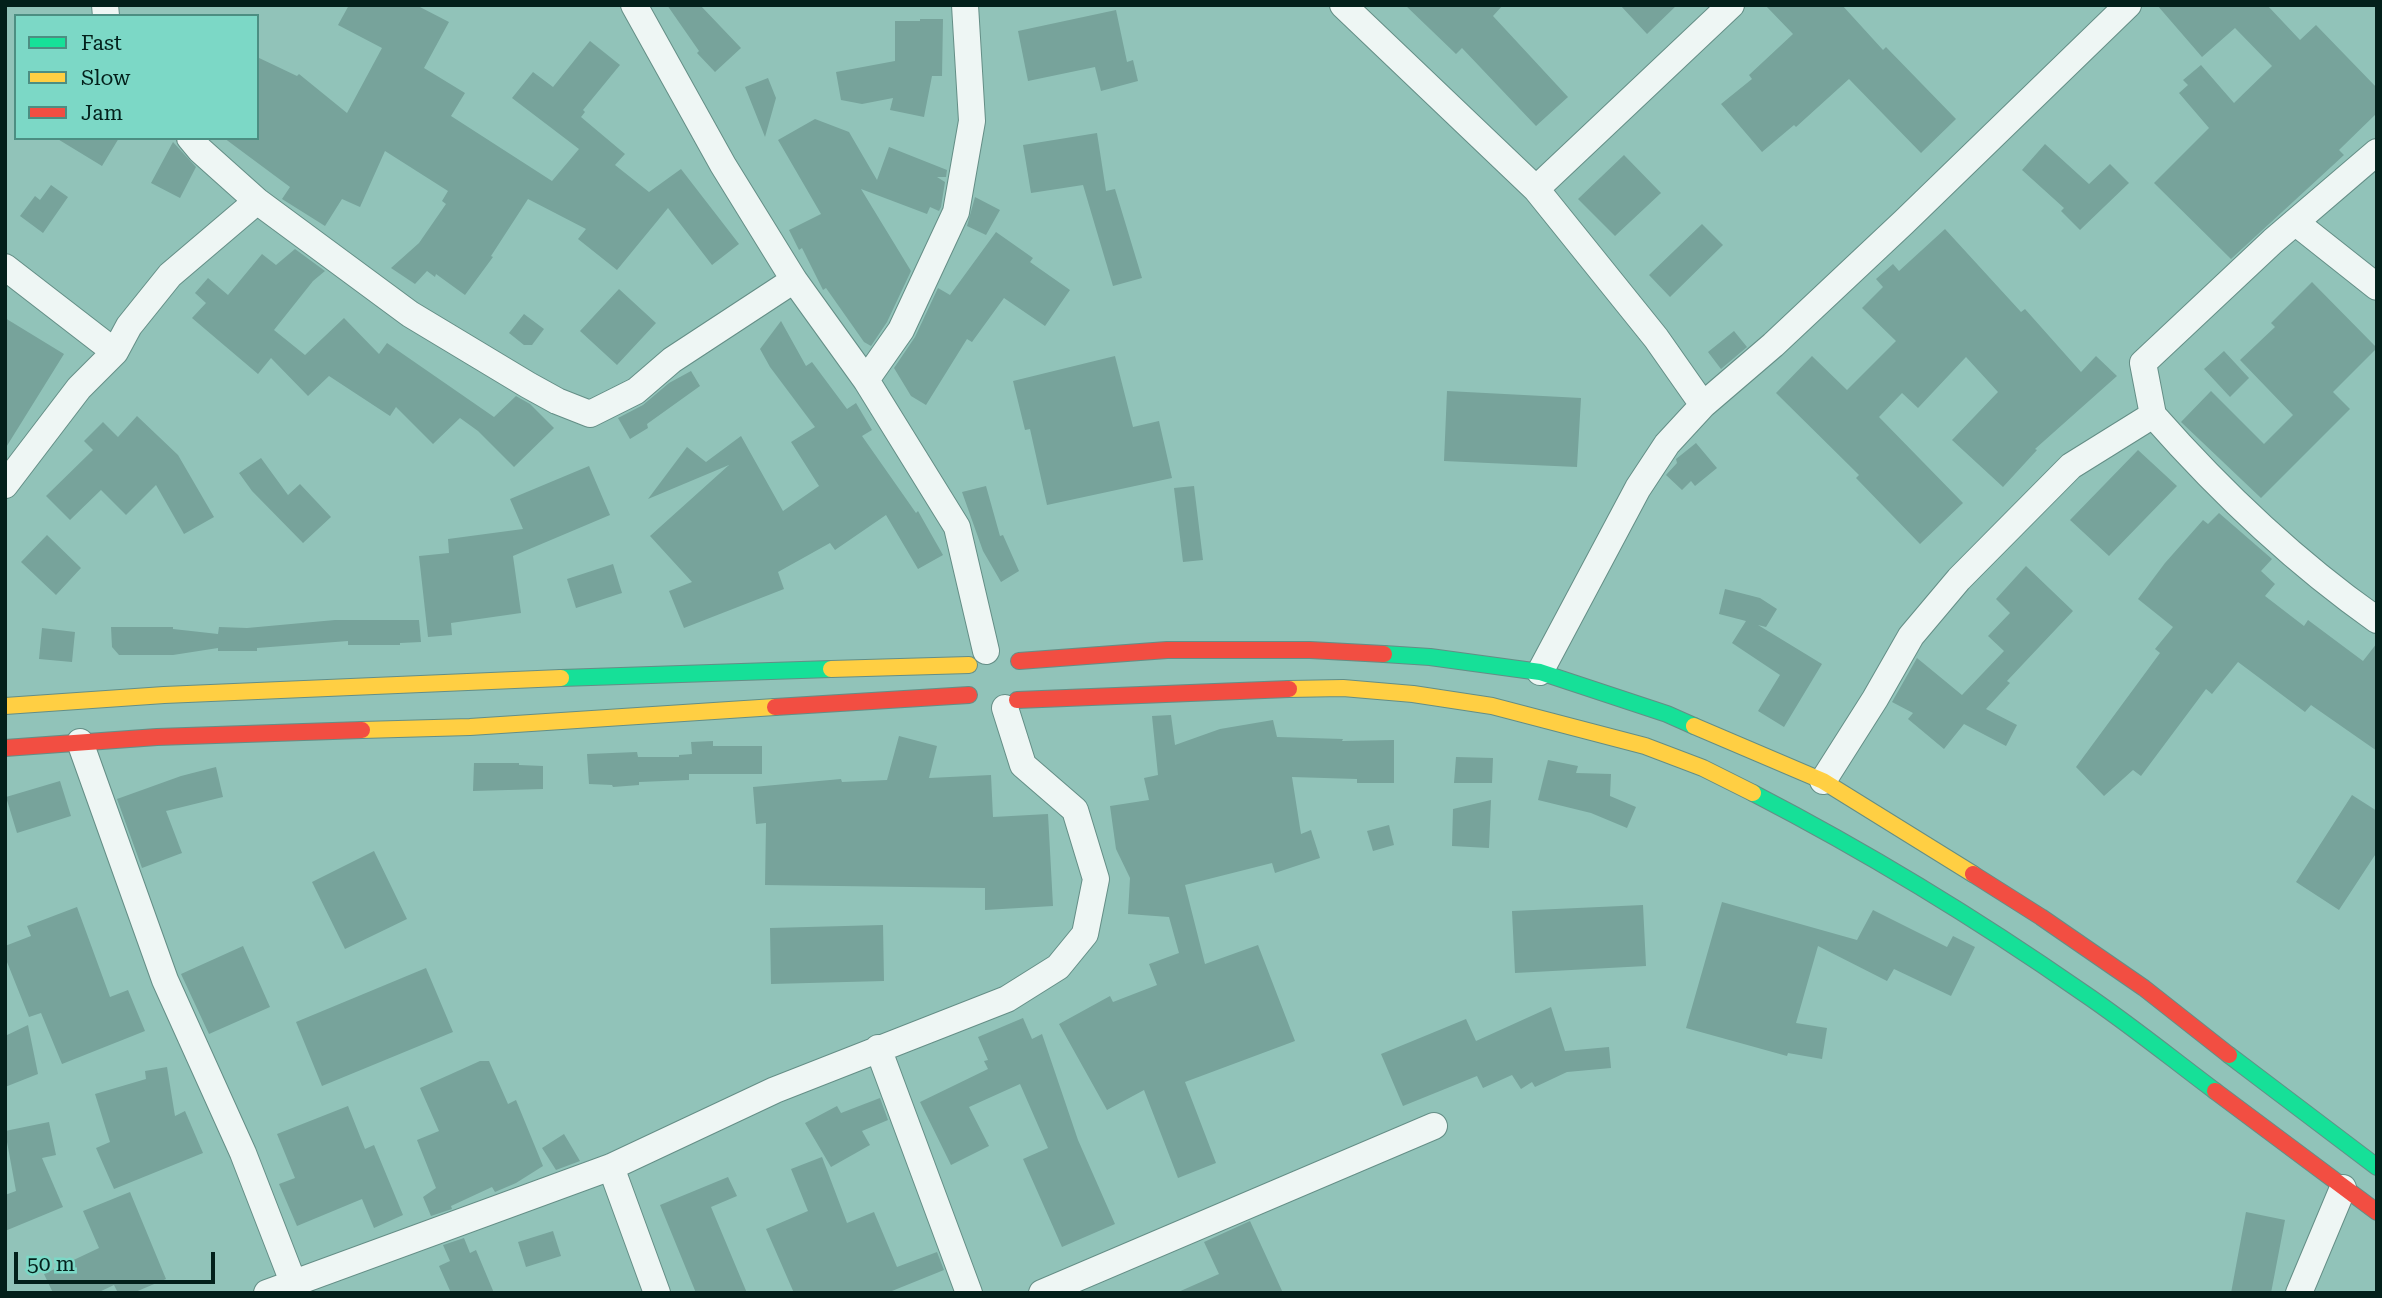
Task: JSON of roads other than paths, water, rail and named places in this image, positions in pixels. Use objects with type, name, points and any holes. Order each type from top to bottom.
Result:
[{"type":"main road","points":[[5,706],[164,695],[1004,662],[1167,650],[1310,650],[1430,657],[1540,672],[1667,714],[1822,781],[2029,910],[2144,988],[2377,1167]]},
{"type":"main road","points":[[992,704],[965,680],[1004,662]]},
{"type":"main road","points":[[992,704],[1024,688],[1004,662]]},
{"type":"main road","points":[[5,748],[80,741],[992,704],[1229,690],[1343,688],[1413,694],[1492,706],[1645,746],[1703,768],[1882,864],[2084,993],[2377,1212]]},
{"type":"street","points":[[634,5],[723,165],[794,280],[866,380],[957,527],[1004,662]]},
{"type":"street","points":[[866,380],[901,330],[956,212],[972,121],[965,5]]},
{"type":"street","points":[[1343,5],[1536,190],[1656,338],[1703,405]]},
{"type":"street","points":[[1536,190],[1731,5]]},
{"type":"street","points":[[1540,672],[1638,488],[1667,444],[1703,405],[1773,345],[1894,232],[2128,5]]},
{"type":"street","points":[[192,140],[257,201],[410,314],[557,401],[590,414],[636,391],[671,360],[794,280]]},
{"type":"street","points":[[2377,152],[2295,222],[2143,363],[2153,415],[2197,466],[2264,530],[2377,620]]},
{"type":"street","points":[[5,485],[79,388],[115,352],[129,327],[170,275],[257,201]]},
{"type":"street","points":[[2295,222],[2377,287]]},
{"type":"street","points":[[5,267],[115,352]]},
{"type":"street","points":[[1822,781],[1875,699],[1911,636],[1959,579],[2071,466],[2153,415]]},
{"type":"street","points":[[267,1293],[611,1167],[775,1090],[1007,999],[1058,967],[1085,934],[1096,878],[1075,810],[1023,765],[992,704]]},
{"type":"street","points":[[80,741],[165,980],[243,1153],[293,1282]]},
{"type":"street","points":[[878,1048],[969,1293]]},
{"type":"street","points":[[1042,1293],[1434,1126]]},
{"type":"street","points":[[611,1167],[657,1293]]},
{"type":"street","points":[[2299,1293],[2343,1188]]}]
